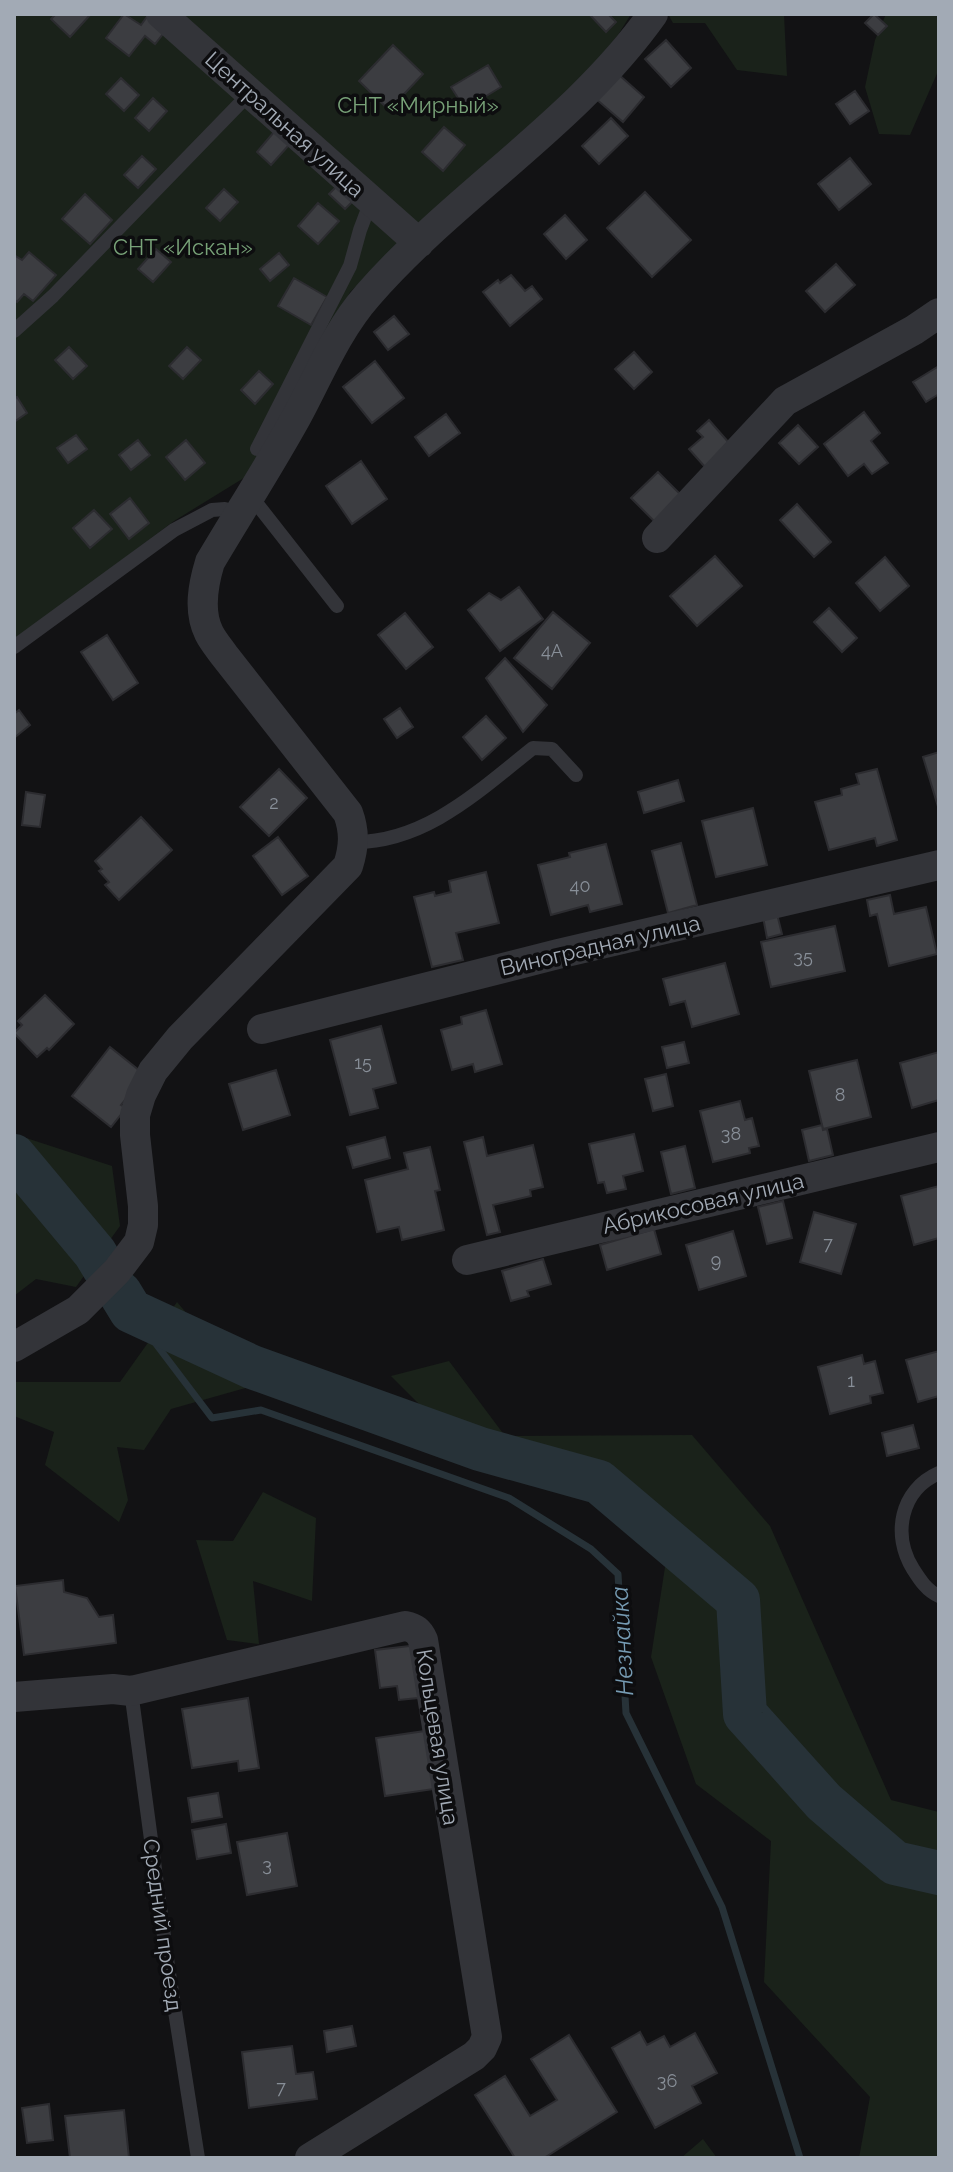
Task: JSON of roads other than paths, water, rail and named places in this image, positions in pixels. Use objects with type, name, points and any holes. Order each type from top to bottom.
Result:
[{"type":"street","name":"Центральная улица","points":[[161,14],[414,238]]},
{"type":"street","points":[[14,1347],[78,1310],[117,1271],[139,1242],[143,1206],[135,1115],[153,1071],[180,1038],[348,866],[354,829],[348,813],[209,633],[203,611],[203,585],[210,562],[295,419],[352,315],[367,296],[414,238],[582,96],[645,17]]},
{"type":"street","points":[[657,538],[785,401],[939,313]]},
{"type":"street","name":"Виноградная улица","points":[[262,1029],[558,954],[939,865]]},
{"type":"street","name":"Абрикосовая улица","points":[[467,1260],[939,1147]]},
{"type":"street","name":"Кольцевая улица","points":[[14,1697],[113,1689],[131,1691],[405,1626],[420,1633],[487,2037],[474,2056],[310,2158]]},
{"type":"lane","points":[[14,331],[46,304],[250,93]]},
{"type":"lane","points":[[257,449],[350,266],[371,201]]},
{"type":"lane","points":[[14,647],[174,530],[212,510],[244,505],[337,606]]},
{"type":"lane","points":[[353,842],[371,842],[414,831],[461,805],[533,748],[552,749],[576,775]]},
{"type":"lane","points":[[939,1473],[916,1489],[901,1520],[902,1540],[910,1563],[925,1586],[939,1596]]},
{"type":"lane","name":"Средний проезд","points":[[131,1691],[169,1973],[198,2158]]},
{"type":"waterway","name":"Незнайка","points":[[14,1156],[104,1268]]},
{"type":"waterway","name":"Незнайка","points":[[120,1293],[131,1311],[252,1367],[480,1449],[599,1482],[738,1600],[745,1714],[824,1802],[895,1863],[939,1873]]},
{"type":"waterway","name":"Незнайка","points":[[131,1311],[212,1418],[261,1410],[509,1498],[591,1549],[618,1574],[626,1713],[722,1907],[800,2158]]},
{"type":"park label","name":"СНТ «Мирный»","points":[[418,105]]},
{"type":"park label","name":"СНТ «Искан»","points":[[183,247]]}]
